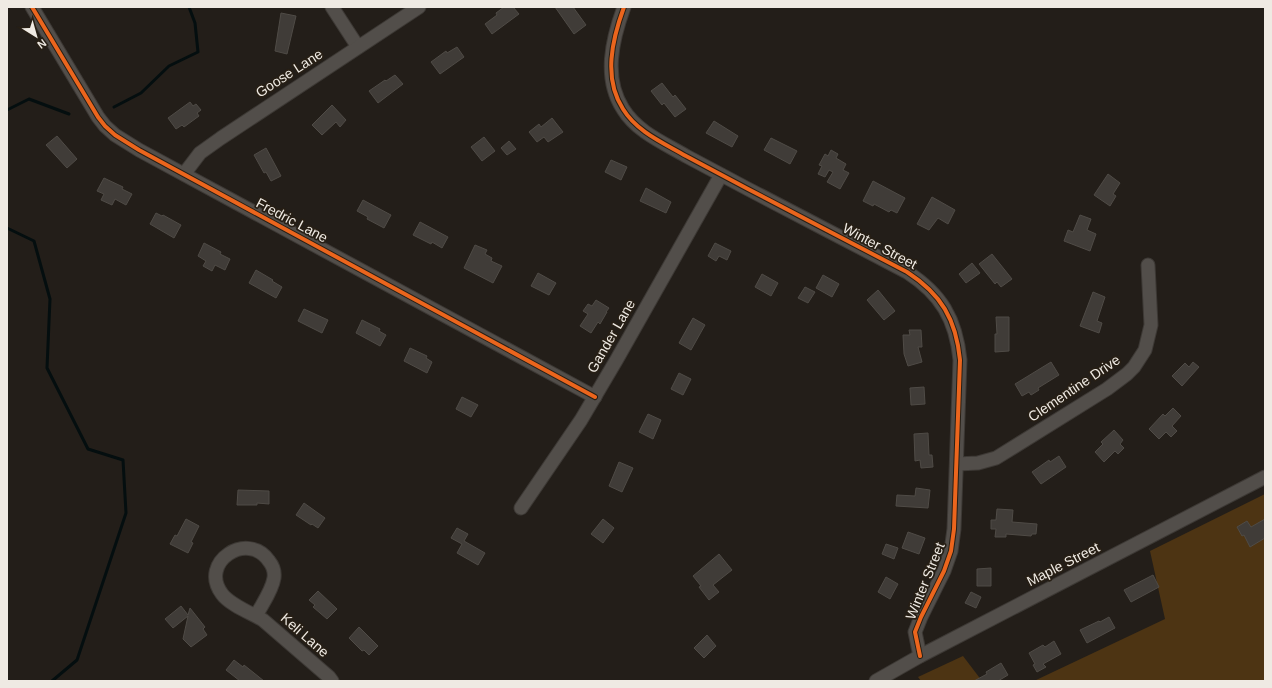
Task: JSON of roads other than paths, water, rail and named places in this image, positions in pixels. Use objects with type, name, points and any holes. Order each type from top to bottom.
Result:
[{"type":"street","name":"Fredric Lane","points":[[32,7],[105,126],[127,143],[595,397]]},
{"type":"street","points":[[332,7],[358,47]]},
{"type":"street","name":"Goose Lane","points":[[184,174],[200,153],[221,138],[419,7]]},
{"type":"street","name":"Winter Street","points":[[624,7],[614,42],[611,64],[612,83],[623,110],[634,122],[653,138],[907,272],[926,285],[947,311],[952,322],[960,360],[956,516],[953,540],[944,572],[915,632],[920,656]]},
{"type":"street","name":"Gander Lane","points":[[521,508],[595,397],[721,175]]},
{"type":"street","name":"Clementine Drive","points":[[957,464],[978,463],[996,458],[1107,389],[1131,370],[1145,350],[1150,333],[1151,316],[1148,265]]},
{"type":"street","name":"Maple Street","points":[[876,681],[891,677],[920,656],[1265,477]]},
{"type":"street","name":"Keli Lane","points":[[256,616],[263,601],[272,589],[274,576],[273,567],[268,559],[260,552],[240,548],[228,553],[221,561],[217,569],[216,577],[218,587],[223,595],[236,605],[269,625],[332,681]]},
{"type":"waterway","points":[[114,107],[141,93],[169,66],[198,52],[195,23],[189,7]]},
{"type":"waterway","points":[[7,110],[29,99],[69,114]]},
{"type":"waterway","points":[[7,228],[34,241],[50,299],[47,368],[88,449],[123,460],[126,513],[77,660],[52,681]]}]
